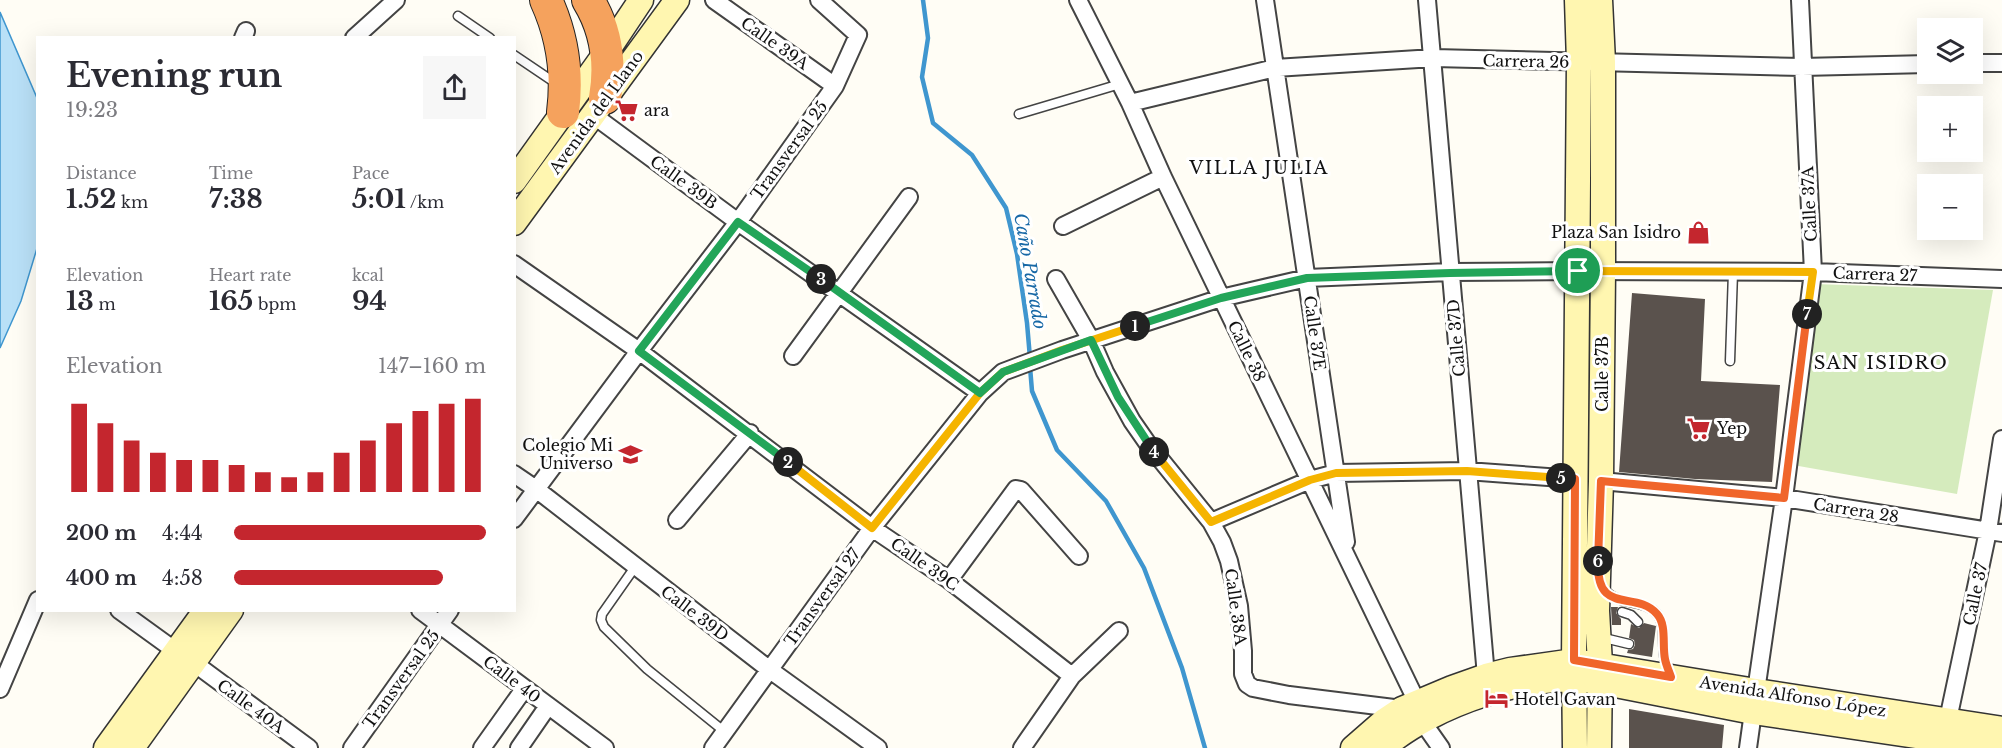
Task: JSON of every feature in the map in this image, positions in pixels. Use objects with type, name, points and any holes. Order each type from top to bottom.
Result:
[{"type":"highway","points":[[546,0],[560,40],[564,65],[564,101]]},
{"type":"highway","points":[[588,0],[600,24],[607,51],[608,67],[599,107]]},
{"type":"street","points":[[356,36],[396,0]]},
{"type":"street","name":"Avenida del Llano","points":[[516,178],[564,101],[607,51],[641,0]]},
{"type":"street","name":"Avenida del Llano","points":[[516,220],[677,0]]},
{"type":"street","name":"Calle 39A","points":[[714,0],[835,86]]},
{"type":"street","name":"Transversal 25","points":[[516,516],[738,222],[835,86],[858,34],[819,0]]},
{"type":"street","name":"Calle 38","points":[[1078,0],[1130,103],[1163,177],[1348,559],[1414,711],[1441,748]]},
{"type":"street","name":"Calle 37E","points":[[1266,0],[1348,559]]},
{"type":"street","name":"Calle 37D","points":[[1427,0],[1434,58],[1450,273],[1486,676]]},
{"type":"street","name":"Calle 37B","points":[[1575,748],[1579,62],[1577,0]]},
{"type":"street","name":"Calle 37B","points":[[1599,748],[1600,673],[1597,636],[1601,608],[1598,578],[1603,271],[1603,62],[1600,0]]},
{"type":"street","name":"Calle 37A","points":[[1748,748],[1784,498],[1813,272],[1800,0]]},
{"type":"street","name":"Carrera 26","points":[[1130,103],[1275,68],[1434,58],[1802,67],[1917,64]]},
{"type":"street","points":[[1983,63],[2002,63]]},
{"type":"street","name":"Calle 39B","points":[[599,107],[738,222],[980,393]]},
{"type":"street","points":[[1063,226],[1163,177]]},
{"type":"street","points":[[793,356],[909,197]]},
{"type":"street","name":"Calle 39C","points":[[516,265],[639,351],[750,433],[872,528],[949,580],[1072,676]]},
{"type":"street","name":"Carrera 27","points":[[980,393],[1003,372],[1062,350],[1221,298],[1307,278],[1603,271],[1813,272],[2002,279]]},
{"type":"street","name":"Calle 38A","points":[[1056,279],[1091,340],[1105,372],[1132,421],[1211,522],[1229,561],[1235,584],[1242,628],[1243,674],[1247,684],[1253,688],[1289,695],[1414,711]]},
{"type":"street","name":"Transversal 27","points":[[713,748],[872,528],[980,393]]},
{"type":"street","points":[[677,520],[750,433]]},
{"type":"street","name":"Calle 37","points":[[1945,736],[1995,532],[2002,439]]},
{"type":"street","points":[[1211,522],[1310,480],[1336,473],[1467,471],[1575,479]]},
{"type":"street","name":"Calle 39D","points":[[516,475],[770,670],[878,748]]},
{"type":"street","name":"Carrera 28","points":[[1601,481],[1784,498],[1995,532]]},
{"type":"street","points":[[949,580],[1015,489],[1021,490],[1079,556]]},
{"type":"street","points":[[0,689],[36,605]]},
{"type":"street","name":"Calle 40A","points":[[122,612],[309,748]]},
{"type":"street","points":[[132,748],[185,658],[205,612]]},
{"type":"street","points":[[106,748],[185,658],[229,612]]},
{"type":"street","name":"Calle 40","points":[[423,612],[605,748]]},
{"type":"street","name":"Transversal 25","points":[[352,748],[449,612]]},
{"type":"street","points":[[1022,748],[1072,676],[1119,631]]},
{"type":"street","name":"Avenida Alfonso López","points":[[1353,748],[1384,721],[1414,711],[1486,676],[1518,669],[1600,673],[1945,736],[1998,748]]},
{"type":"street","name":"Avenida Alfonso López","points":[[1383,748],[1414,711],[1450,707],[1488,693],[1574,670]]},
{"type":"street","name":"Avenida Alfonso López","points":[[1600,673],[1657,671],[1755,702]]},
{"type":"street","points":[[482,748],[524,689]]},
{"type":"street","points":[[519,748],[548,706]]},
{"type":"street","name":"Avenida Alfonso López","points":[[1945,736],[2002,729]]},
{"type":"lane","points":[[458,16],[487,36]]},
{"type":"lane","points":[[516,57],[564,101]]},
{"type":"lane","points":[[1019,114],[1120,84]]},
{"type":"lane","points":[[1730,361],[1733,272]]},
{"type":"lane","points":[[635,567],[602,614],[601,620],[604,627],[647,669],[725,732]]},
{"type":"lane","points":[[1598,578],[1607,594],[1650,608],[1661,620],[1665,662],[1657,671]]},
{"type":"lane","points":[[1622,612],[1632,615],[1638,622]]},
{"type":"lane","points":[[1597,636],[1629,644]]},
{"type":"green space","points":[[1814,284],[1993,290],[1957,494],[1793,465]]},
{"type":"water","points":[[0,12],[36,96],[36,252],[21,301],[0,348]]},
{"type":"building","name":"Yep","points":[[1632,293],[1705,299],[1701,381],[1780,385],[1772,482],[1695,479],[1619,472]]},
{"type":"building","points":[[1611,607],[1618,607],[1616,613],[1621,619],[1621,625],[1612,625]]},
{"type":"building","points":[[1644,623],[1656,626],[1652,657],[1627,653],[1635,645],[1634,640],[1629,638],[1631,624],[1639,628]]},
{"type":"building","points":[[1629,709],[1724,725],[1722,748],[1629,748]]},
{"type":"waterway","name":"Caño Parrado","points":[[923,0],[928,38],[922,77],[933,123],[972,155],[1006,208],[1017,254],[1030,358]]},
{"type":"waterway","name":"Caño Parrado","points":[[1030,367],[1032,391],[1057,450],[1106,501],[1144,568],[1182,668],[1205,748]]},
{"type":"place","name":"ara","points":[[626,110]]},
{"type":"place","name":"Plaza San Isidro","points":[[1699,232]]},
{"type":"place","name":"Yep","points":[[1699,428]]},
{"type":"place","name":"Colegio Mi Universo","points":[[631,454]]},
{"type":"place","name":"Hotel Gavan","points":[[1496,699]]},
{"type":"district","name":"VILLA JULIA","points":[[1259,168]]},
{"type":"district","name":"SAN ISIDRO","points":[[1881,363]]},
{"type":"route","points":[[1578,271],[1307,278],[1221,298],[1091,340],[1062,350],[1003,372],[980,393],[872,528],[750,433],[639,351],[738,222],[980,393],[1003,372],[1091,340],[1105,372],[1132,421],[1211,522],[1310,480],[1336,473],[1467,471],[1575,479],[1574,660],[1671,677],[1665,662],[1663,630],[1657,614],[1650,608],[1621,601],[1607,594],[1598,578],[1601,481],[1784,498],[1813,272],[1578,271]]}]
